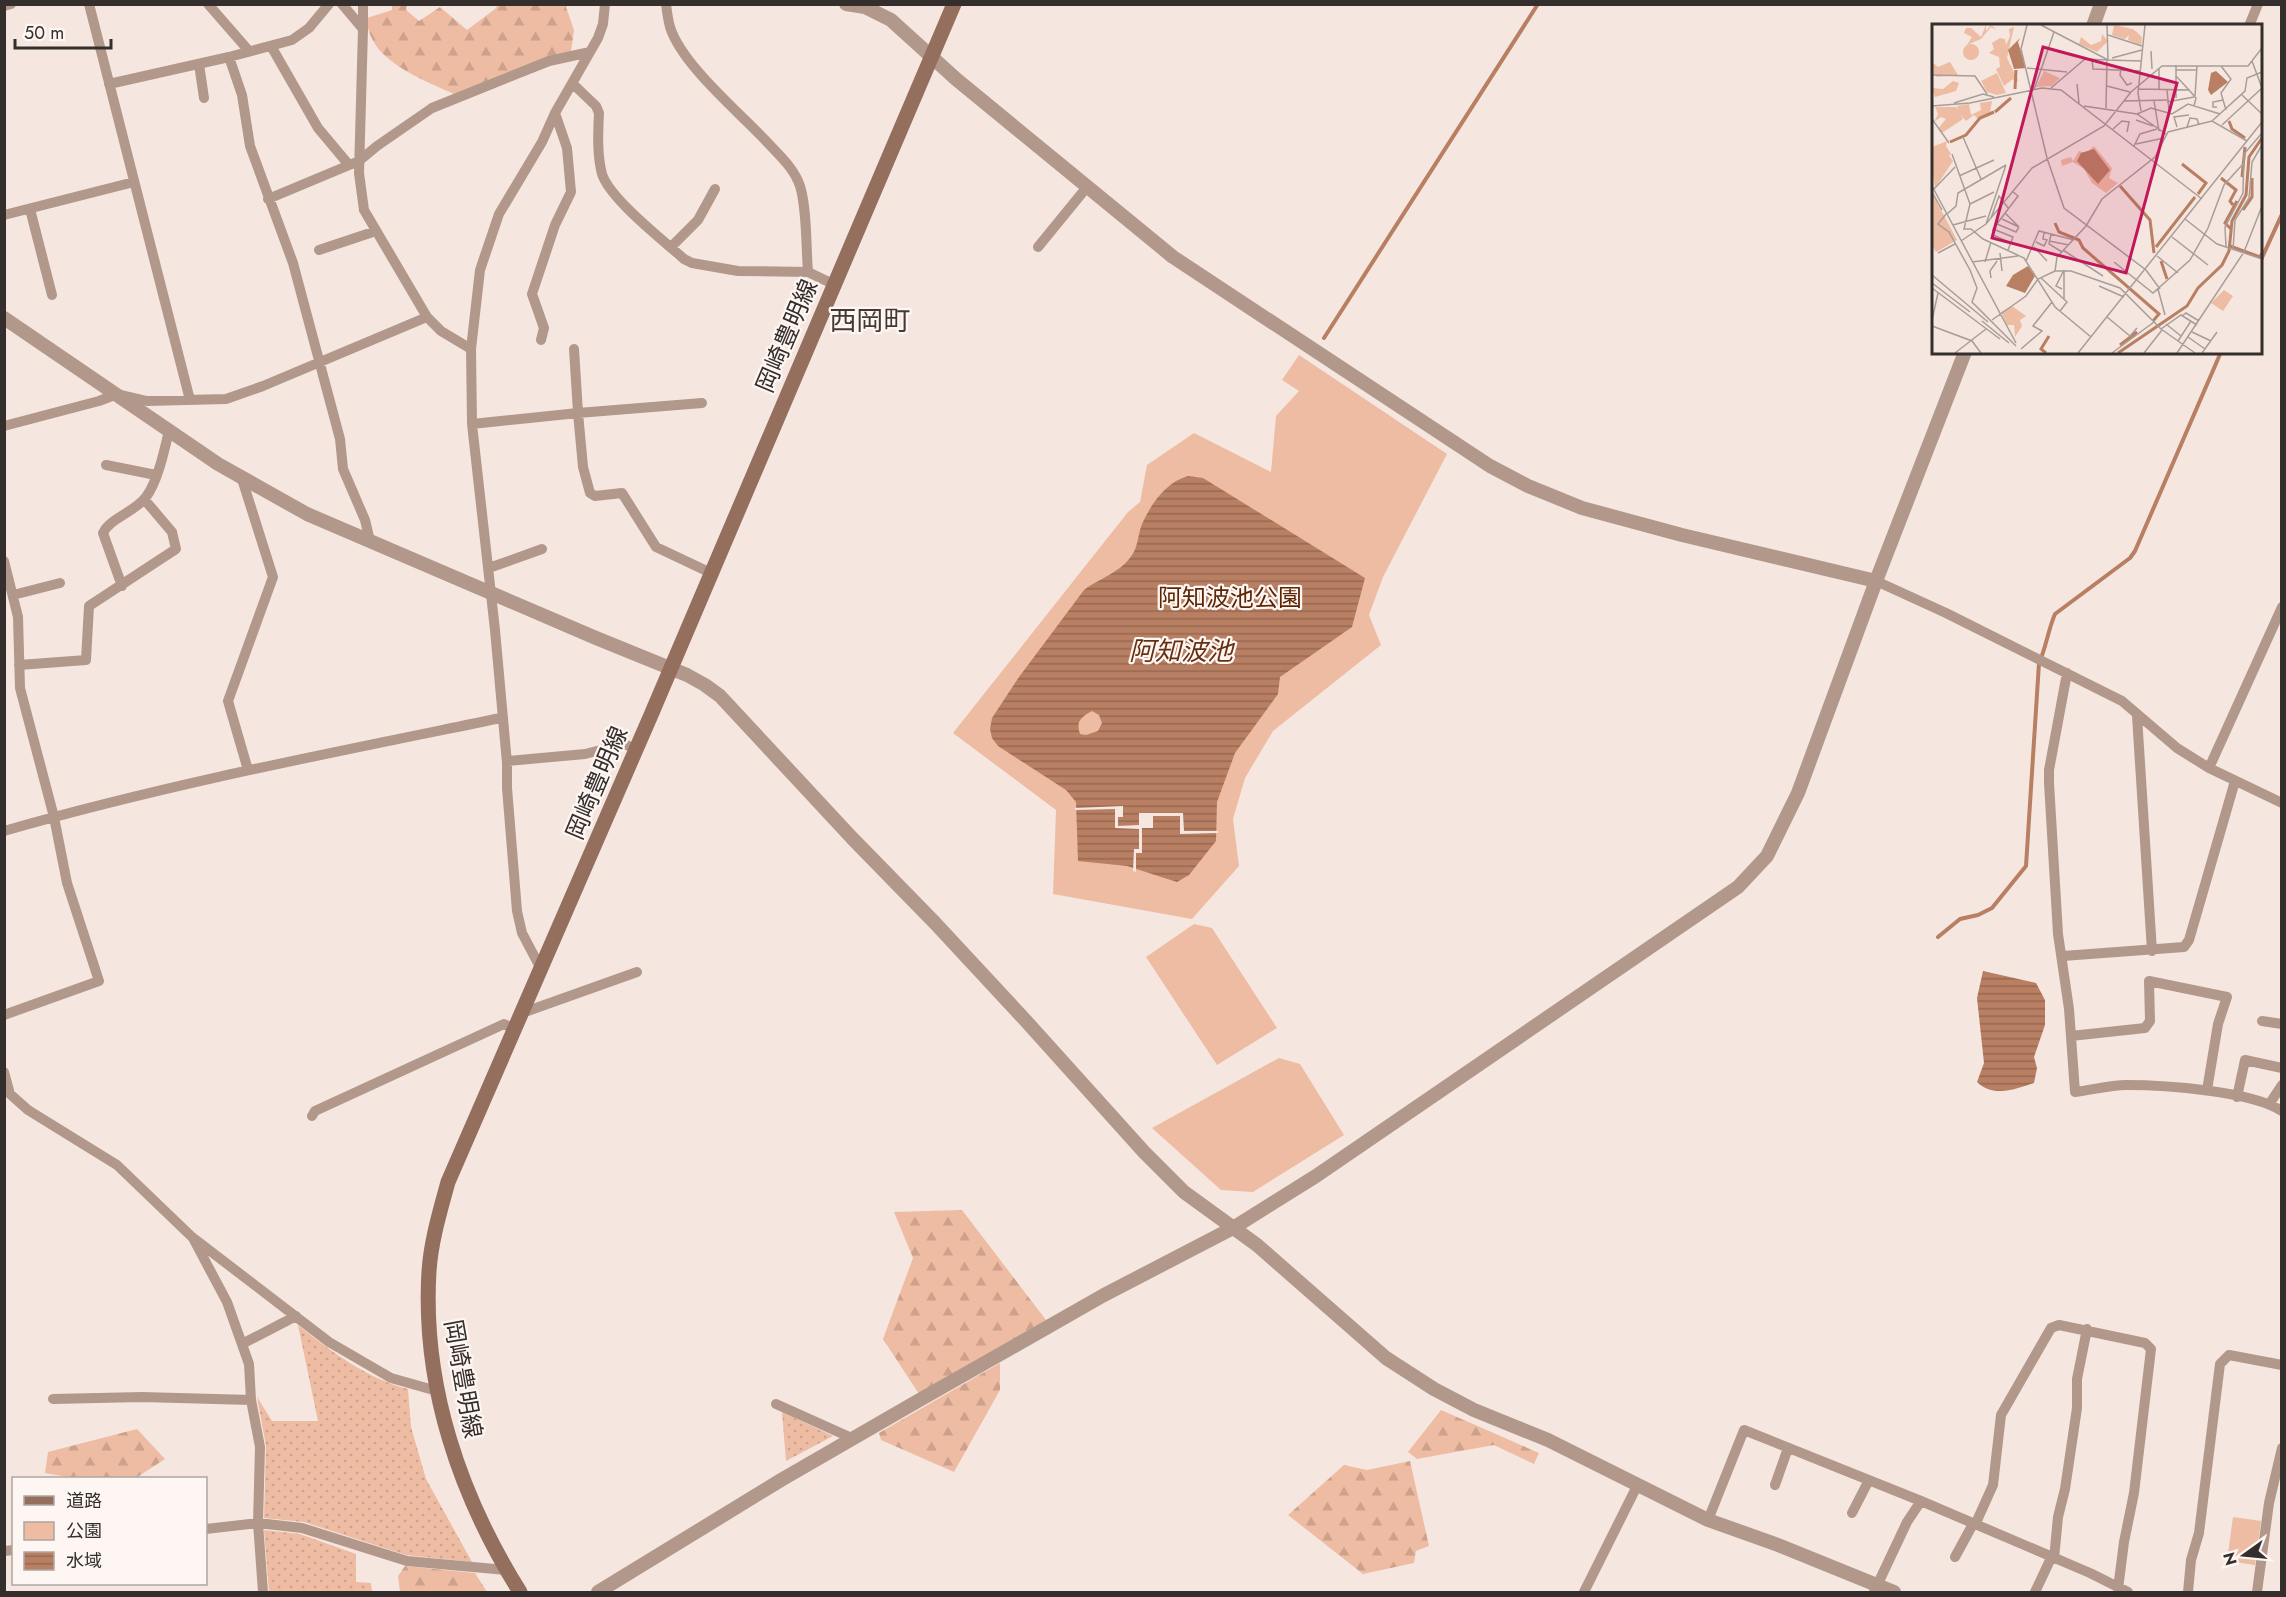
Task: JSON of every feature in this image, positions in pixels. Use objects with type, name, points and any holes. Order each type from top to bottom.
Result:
[{"type":"main road","name":"岡崎豊明線","points":[[520,1593],[485,1532],[451,1448],[430,1353],[429,1270],[448,1182],[636,749],[954,4]]},
{"type":"street","points":[[4,6],[11,4]]},
{"type":"street","points":[[89,4],[190,400]]},
{"type":"street","points":[[208,4],[249,51]]},
{"type":"street","points":[[110,84],[292,40],[309,28],[329,4]]},
{"type":"street","points":[[342,4],[363,29]]},
{"type":"street","points":[[363,4],[354,163],[364,210],[427,317],[441,331],[471,349]]},
{"type":"street","points":[[541,969],[522,933],[517,911],[507,761],[501,718],[489,568],[472,424],[471,349],[480,270],[499,214],[542,142],[590,52],[603,24],[605,4]]},
{"type":"street","points":[[666,4],[670,28],[675,39],[699,74],[746,120],[795,176],[802,198],[808,272]]},
{"type":"street","points":[[846,4],[865,7],[891,20],[931,57],[1173,257],[1481,460],[1527,486],[1582,508],[1682,535],[1876,581],[2122,701],[2177,748],[2209,768],[2282,803]]},
{"type":"street","points":[[2094,24],[2101,4]]},
{"type":"street","points":[[2250,24],[2258,4]]},
{"type":"street","points":[[270,46],[318,128],[354,163]]},
{"type":"street","points":[[268,199],[354,163],[432,108],[549,61],[590,52]]},
{"type":"street","points":[[229,57],[242,95],[250,146],[293,263],[340,439],[344,469],[365,520],[370,541]]},
{"type":"street","points":[[199,64],[204,98]]},
{"type":"street","points":[[573,84],[596,106],[599,113],[600,158],[603,176],[610,188],[626,206],[671,247],[692,263],[738,271],[808,272],[833,284]]},
{"type":"street","points":[[541,340],[544,328],[532,294],[555,225],[571,192],[567,148],[555,114]]},
{"type":"street","points":[[4,215],[134,182]]},
{"type":"street","points":[[1038,247],[1087,187]]},
{"type":"street","points":[[671,247],[698,220],[715,189]]},
{"type":"street","points":[[30,208],[52,295]]},
{"type":"street","points":[[318,250],[376,231]]},
{"type":"street","points":[[4,426],[99,401],[117,394],[147,401],[226,399],[427,317]]},
{"type":"street","points":[[4,318],[242,479],[307,514],[670,668],[705,685],[720,696],[1026,1021],[1144,1152],[1184,1192],[1257,1245],[1386,1358],[1434,1389],[1474,1410],[1548,1440],[1708,1520],[1875,1588],[1894,1593]]},
{"type":"street","points":[[574,349],[584,467],[590,493],[595,496],[622,493],[656,547],[711,573]]},
{"type":"street","points":[[598,1593],[781,1480],[1104,1296],[1233,1228],[1316,1176],[1738,887],[1767,856],[1798,793],[1876,581],[1964,354]]},
{"type":"street","points":[[472,424],[702,403]]},
{"type":"street","points":[[122,586],[103,533],[106,526],[127,514],[144,499],[156,475],[169,431]]},
{"type":"street","points":[[106,465],[156,475]]},
{"type":"street","points":[[242,479],[273,577],[228,701],[248,770]]},
{"type":"street","points":[[19,665],[86,660],[89,606],[176,549],[172,532],[144,499]]},
{"type":"street","points":[[489,568],[542,549]]},
{"type":"street","points":[[4,561],[18,617],[20,688],[54,817],[67,884],[99,981],[4,1015]]},
{"type":"street","points":[[13,595],[60,583]]},
{"type":"street","points":[[2209,768],[2282,607]]},
{"type":"street","points":[[2067,673],[2049,770],[2058,934],[2076,1092],[2125,1085],[2207,1090],[2270,1103],[2282,1111]]},
{"type":"street","points":[[2137,716],[2152,951]]},
{"type":"street","points":[[4,831],[248,770],[501,718]]},
{"type":"street","points":[[507,761],[585,754],[624,744],[636,749]]},
{"type":"street","points":[[2062,956],[2184,947],[2189,940],[2235,781]]},
{"type":"street","points":[[522,1013],[637,972]]},
{"type":"street","points":[[2071,1036],[2145,1028],[2150,1022],[2149,981],[2227,997],[2218,1024],[2207,1090]]},
{"type":"street","points":[[2262,1021],[2282,1024]]},
{"type":"street","points":[[312,1116],[315,1111],[504,1024],[515,1029]]},
{"type":"street","points":[[2237,1096],[2245,1060],[2282,1068]]},
{"type":"street","points":[[4,1072],[10,1094],[56,1128],[117,1166],[192,1237],[329,1342],[391,1378],[437,1391]]},
{"type":"street","points":[[2270,1103],[2282,1085]]},
{"type":"street","points":[[192,1237],[227,1302],[249,1364],[251,1400],[260,1447],[258,1523],[263,1593]]},
{"type":"street","points":[[242,1344],[296,1316]]},
{"type":"street","points":[[1708,1520],[1744,1430],[1921,1501],[1974,1524],[2052,1559],[2090,1573],[2123,1591],[2124,1542],[2136,1485],[2151,1349],[2145,1343],[2087,1329],[2055,1325],[2001,1415],[1993,1485],[1974,1524],[1954,1557]]},
{"type":"street","points":[[2035,1593],[2052,1559],[2077,1408],[2077,1379],[2087,1329]]},
{"type":"street","points":[[2188,1593],[2191,1560],[2202,1513],[2220,1364],[2229,1355],[2280,1361]]},
{"type":"street","points":[[53,1399],[142,1397],[251,1400]]},
{"type":"street","points":[[776,1404],[854,1439]]},
{"type":"street","points":[[1775,1485],[1788,1448]]},
{"type":"street","points":[[2257,1593],[2269,1503],[2282,1448]]},
{"type":"street","points":[[1852,1513],[1869,1480]]},
{"type":"street","points":[[1584,1593],[1636,1486]]},
{"type":"street","points":[[1875,1588],[1907,1522],[1921,1501]]},
{"type":"street","points":[[207,1529],[258,1523],[302,1528],[407,1561],[506,1569]]},
{"type":"green space","points":[[407,4],[406,10],[419,21],[440,7],[467,30],[498,5],[567,5],[574,30],[571,52],[454,94],[398,66],[386,57],[369,33],[367,18],[392,10],[392,5]]},
{"type":"green space","name":"阿知波池公園","points":[[1299,355],[1447,454],[1383,577],[1369,615],[1381,645],[1273,731],[1245,778],[1233,819],[1239,866],[1192,919],[1053,894],[1056,810],[953,733],[1128,512],[1140,502],[1147,465],[1194,433],[1271,472],[1276,416],[1299,391],[1282,380]]},
{"type":"green space","points":[[1194,924],[1212,928],[1277,1028],[1217,1065],[1146,957]]},
{"type":"green space","points":[[1279,1058],[1300,1064],[1344,1135],[1253,1192],[1221,1190],[1152,1128]]},
{"type":"green space","points":[[962,1210],[1046,1320],[919,1394],[883,1339],[913,1258],[894,1212]]},
{"type":"green space","points":[[298,1325],[323,1345],[364,1371],[408,1389],[411,1427],[426,1479],[472,1562],[406,1555],[304,1522],[264,1518],[266,1446],[257,1397],[272,1421],[318,1421]]},
{"type":"green space","points":[[1000,1363],[1000,1390],[954,1472],[881,1440],[879,1433]]},
{"type":"green space","points":[[1441,1410],[1539,1453],[1534,1464],[1494,1445],[1417,1459],[1408,1452]]},
{"type":"green space","points":[[782,1412],[833,1436],[786,1461]]},
{"type":"green space","points":[[137,1429],[165,1459],[138,1477],[67,1477],[45,1473],[48,1452]]},
{"type":"green space","points":[[1410,1461],[1429,1546],[1416,1551],[1414,1563],[1363,1574],[1288,1515],[1344,1465],[1367,1470]]},
{"type":"green space","points":[[2233,1517],[2261,1521],[2255,1565],[2227,1561]]},
{"type":"green space","points":[[264,1530],[300,1534],[356,1554],[356,1582],[371,1583],[372,1592],[269,1592]]},
{"type":"green space","points":[[405,1566],[475,1573],[487,1592],[400,1592],[398,1576]]},
{"type":"water","name":"阿知波池","points":[[1188,476],[1203,478],[1365,578],[1352,627],[1280,677],[1278,694],[1235,753],[1217,802],[1216,841],[1189,875],[1177,882],[1127,866],[1078,861],[1076,802],[1066,790],[998,746],[992,738],[990,729],[992,718],[1019,677],[1084,590],[1116,571],[1127,561],[1134,552],[1142,524],[1150,509],[1166,489]],"holes":[[[1092,711],[1099,715],[1102,723],[1098,731],[1086,735],[1080,734],[1078,726],[1082,718]]]},
{"type":"water","points":[[1983,971],[2036,983],[2045,1000],[2045,1025],[2034,1057],[2037,1068],[2034,1083],[2012,1090],[1997,1091],[1983,1087],[1977,1082],[1984,1063],[1977,998]]},
{"type":"pier","points":[[1123,806],[1123,817],[1118,817],[1118,826],[1139,825],[1139,813],[1183,813],[1184,831],[1218,831],[1218,833],[1180,834],[1180,816],[1153,816],[1153,828],[1142,828],[1142,853],[1136,853],[1136,872],[1133,871],[1134,849],[1139,849],[1139,829],[1115,828],[1115,809],[1075,810],[1075,808]]},
{"type":"waterway","points":[[1324,338],[1538,4]]},
{"type":"waterway","points":[[2262,258],[2282,214]]},
{"type":"waterway","points":[[1938,937],[1960,919],[1978,915],[1992,908],[2026,866],[2039,663],[2055,614],[2130,558],[2135,551],[2220,354]]},
{"type":"district","name":"西岡町","points":[[870,321]]}]
